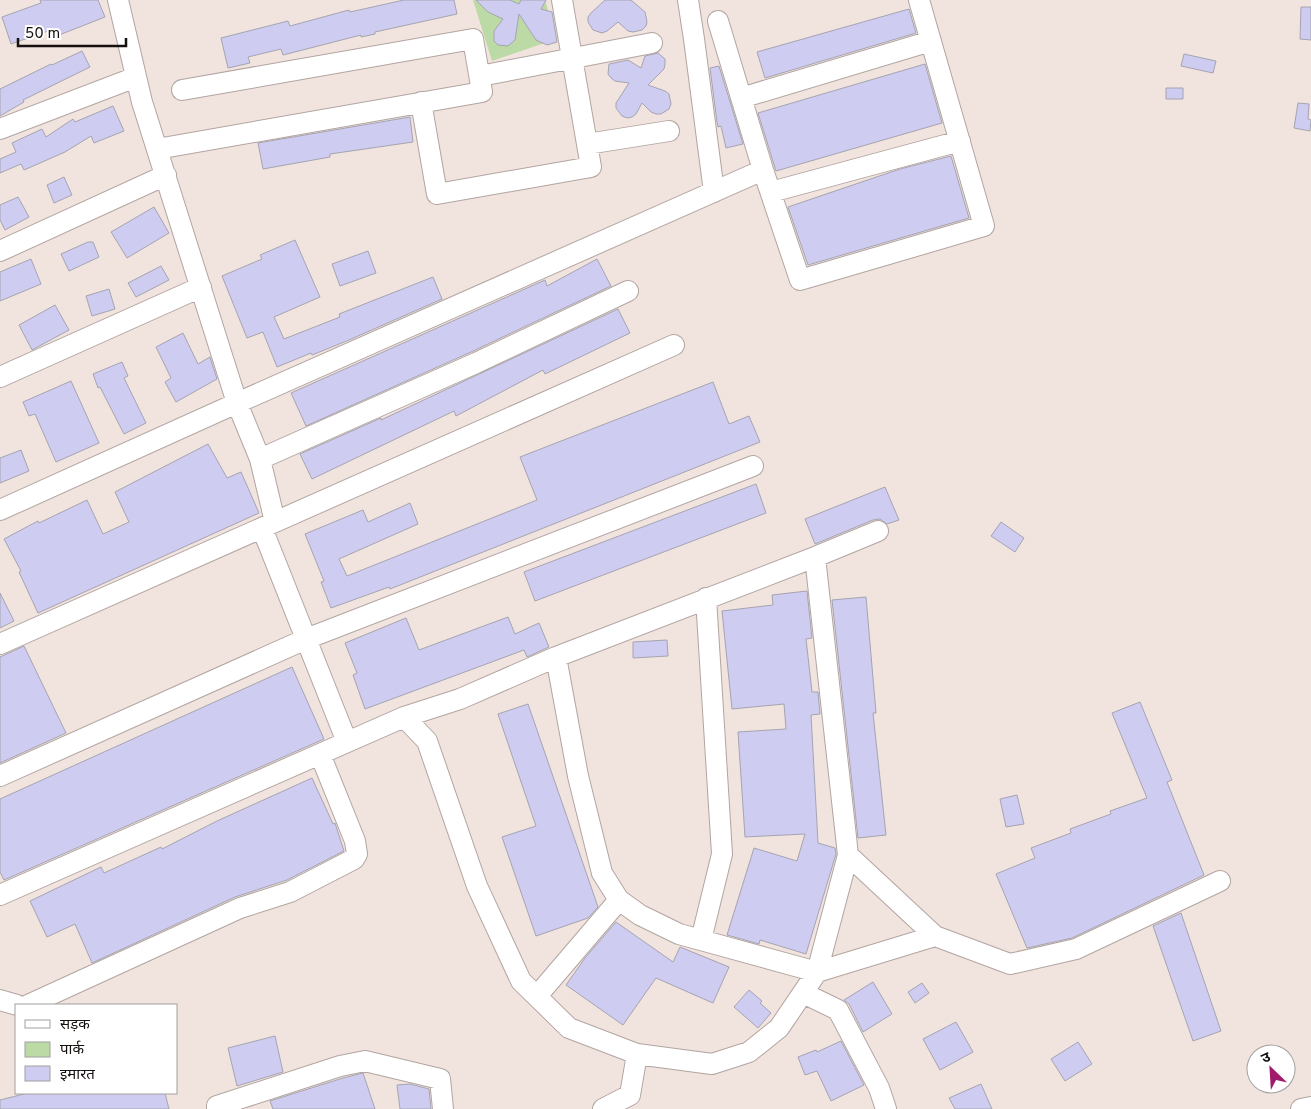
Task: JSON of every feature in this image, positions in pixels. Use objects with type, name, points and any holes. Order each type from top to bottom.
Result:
[{"type":"street","points":[[118,0],[142,102],[238,403],[260,459],[268,525],[306,639],[347,742]]},
{"type":"street","points":[[421,102],[437,194],[591,167],[562,0]]},
{"type":"street","points":[[688,0],[714,192]]},
{"type":"street","points":[[718,21],[763,170],[800,280],[984,226],[919,0]]},
{"type":"street","points":[[157,149],[482,92],[473,39],[182,90]]},
{"type":"street","points":[[741,98],[931,41]]},
{"type":"street","points":[[480,76],[652,43]]},
{"type":"street","points":[[0,129],[136,77]]},
{"type":"street","points":[[587,144],[669,131]]},
{"type":"street","points":[[771,192],[960,141]]},
{"type":"street","points":[[0,510],[763,170]]},
{"type":"street","points":[[0,251],[166,175]]},
{"type":"street","points":[[0,377],[201,286]]},
{"type":"street","points":[[260,459],[476,363],[628,291]]},
{"type":"street","points":[[0,644],[674,345]]},
{"type":"street","points":[[0,776],[306,639],[753,466]]},
{"type":"street","points":[[0,895],[404,717],[460,700],[556,656],[878,531]]},
{"type":"street","points":[[404,717],[427,741],[477,886],[521,980],[569,1028],[637,1054],[712,1064],[749,1052],[779,1028],[817,972],[848,855],[815,557]]},
{"type":"street","points":[[701,940],[722,854],[706,598]]},
{"type":"street","points":[[556,656],[578,776],[602,872],[618,900],[648,919],[679,934],[817,972],[936,936]]},
{"type":"street","points":[[30,1004],[240,908],[290,892],[354,859],[357,854],[355,841],[320,754]]},
{"type":"street","points":[[848,855],[936,936],[1010,964],[1076,949],[1220,881]]},
{"type":"street","points":[[537,996],[618,900]]},
{"type":"street","points":[[803,992],[838,1010],[879,1088],[886,1109]]},
{"type":"street","points":[[0,1000],[15,1004]]},
{"type":"street","points":[[603,1109],[630,1095],[637,1054]]},
{"type":"street","points":[[217,1109],[217,1106],[340,1066],[365,1061],[440,1079],[443,1109]]},
{"type":"street","points":[[1302,1109],[1311,1107]]},
{"type":"green space","points":[[473,0],[545,0],[556,39],[492,61]]},
{"type":"building","points":[[40,0],[98,0],[105,17],[54,37],[51,30],[11,44],[2,17],[41,3]]},
{"type":"building","points":[[404,0],[454,0],[457,14],[375,32],[375,34],[361,37],[361,35],[283,55],[281,49],[248,57],[250,63],[228,68],[221,38],[288,21],[290,26],[349,10],[350,12]]},
{"type":"building","points":[[476,0],[510,0],[519,4],[521,0],[546,0],[541,9],[552,12],[557,42],[547,45],[536,40],[519,14],[515,40],[508,46],[498,45],[494,41],[494,31],[503,19],[488,12]]},
{"type":"building","points":[[605,0],[631,0],[645,12],[646,26],[642,30],[633,32],[628,31],[618,22],[602,33],[593,30],[588,22],[588,17]]},
{"type":"building","points":[[1301,7],[1311,7],[1311,40],[1300,39]]},
{"type":"building","points":[[909,9],[916,33],[765,78],[757,52]]},
{"type":"building","points":[[82,51],[90,67],[23,100],[24,102],[0,116],[0,89]]},
{"type":"building","points":[[658,53],[665,59],[664,69],[648,85],[669,94],[671,104],[669,109],[661,114],[656,114],[651,112],[642,103],[636,114],[632,117],[622,116],[616,108],[616,103],[629,83],[615,81],[611,78],[608,74],[609,64],[628,60],[641,68],[645,56]]},
{"type":"building","points":[[1184,54],[1216,61],[1213,73],[1181,66]]},
{"type":"building","points":[[925,64],[942,123],[776,171],[758,113]]},
{"type":"building","points":[[719,66],[743,144],[726,148],[721,126],[718,127],[710,68]]},
{"type":"building","points":[[1166,88],[1183,88],[1183,99],[1166,99]]},
{"type":"building","points":[[1298,103],[1309,104],[1308,119],[1311,120],[1310,131],[1294,128]]},
{"type":"building","points":[[113,106],[124,131],[94,143],[91,136],[65,152],[24,170],[21,164],[0,173],[0,159],[16,152],[12,143],[42,129],[46,137],[73,119],[75,122]]},
{"type":"building","points":[[410,117],[413,142],[330,154],[330,157],[263,169],[258,143]]},
{"type":"building","points":[[951,156],[969,218],[808,265],[788,207],[900,169]]},
{"type":"building","points":[[64,177],[72,195],[54,203],[47,185]]},
{"type":"building","points":[[18,197],[29,217],[5,230],[0,220],[0,205]]},
{"type":"building","points":[[154,207],[169,233],[127,258],[111,232]]},
{"type":"building","points":[[295,240],[320,297],[274,317],[284,339],[340,317],[339,314],[433,277],[442,299],[349,340],[277,367],[263,332],[247,338],[222,276],[262,259],[260,255]]},
{"type":"building","points":[[88,242],[93,242],[99,257],[69,271],[61,254]]},
{"type":"building","points":[[368,251],[376,273],[340,286],[332,264]]},
{"type":"building","points":[[31,259],[41,284],[0,301],[0,272]]},
{"type":"building","points":[[597,259],[611,286],[471,352],[306,426],[291,393],[545,280],[547,286]]},
{"type":"building","points":[[161,266],[169,280],[136,297],[128,283]]},
{"type":"building","points":[[109,289],[115,309],[92,316],[86,296]]},
{"type":"building","points":[[55,305],[69,330],[32,350],[19,325]]},
{"type":"building","points":[[618,309],[630,333],[545,374],[543,370],[456,416],[454,411],[312,479],[300,454],[381,418],[381,420]]},
{"type":"building","points":[[183,333],[198,364],[210,357],[217,379],[176,402],[165,382],[171,378],[156,347]]},
{"type":"building","points":[[122,362],[128,376],[124,378],[146,423],[124,434],[100,387],[98,388],[93,374]]},
{"type":"building","points":[[71,381],[99,443],[56,462],[35,414],[29,416],[23,402]]},
{"type":"building","points":[[713,382],[729,424],[749,416],[760,442],[390,589],[389,587],[331,608],[321,582],[324,581],[305,534],[363,510],[368,522],[410,503],[418,524],[339,559],[347,576],[537,500],[520,457]]},
{"type":"building","points":[[208,444],[227,478],[241,472],[259,513],[38,613],[19,572],[21,571],[4,539],[38,521],[39,523],[87,500],[103,534],[129,522],[115,492]]},
{"type":"building","points":[[21,450],[29,471],[0,483],[0,458]]},
{"type":"building","points":[[756,484],[766,513],[535,601],[524,572]]},
{"type":"building","points":[[885,487],[899,520],[887,524],[880,519],[873,520],[815,544],[805,519]]},
{"type":"building","points":[[1001,522],[1024,538],[1015,552],[991,536]]},
{"type":"building","points":[[807,591],[812,638],[806,639],[812,692],[818,692],[820,714],[811,715],[818,843],[835,848],[836,854],[806,954],[760,940],[759,944],[727,935],[754,848],[797,861],[805,834],[745,837],[738,732],[786,729],[784,704],[732,709],[722,611],[773,605],[772,595]]},
{"type":"building","points":[[0,593],[14,621],[0,628]]},
{"type":"building","points":[[866,597],[876,713],[873,713],[886,835],[858,838],[832,600]]},
{"type":"building","points":[[508,617],[515,634],[539,623],[549,647],[527,657],[524,650],[365,709],[353,675],[357,673],[345,643],[406,618],[419,650]]},
{"type":"building","points":[[667,640],[668,656],[633,658],[633,642]]},
{"type":"building","points":[[24,646],[66,733],[0,763],[0,657]]},
{"type":"building","points":[[292,667],[324,739],[4,880],[0,872],[0,799]]},
{"type":"building","points":[[1140,702],[1172,780],[1167,782],[1204,875],[1072,938],[1027,948],[996,874],[1035,858],[1031,848],[1071,833],[1070,829],[1111,814],[1110,811],[1147,798],[1112,713]]},
{"type":"building","points":[[528,704],[598,907],[588,918],[536,936],[502,837],[536,826],[498,714]]},
{"type":"building","points":[[312,778],[333,824],[335,823],[344,851],[287,880],[235,897],[92,963],[75,924],[47,937],[30,901],[101,867],[104,873],[161,847],[162,849],[217,821]]},
{"type":"building","points":[[1017,795],[1024,824],[1006,827],[1000,799]]},
{"type":"building","points":[[1181,913],[1221,1031],[1193,1041],[1153,926]]},
{"type":"building","points":[[616,922],[673,962],[680,947],[729,967],[713,1003],[656,978],[623,1025],[566,985],[585,958]]},
{"type":"building","points":[[873,982],[892,1014],[863,1032],[849,1004],[844,1000]]},
{"type":"building","points":[[922,983],[929,993],[915,1003],[908,992]]},
{"type":"building","points":[[749,990],[762,1001],[760,1003],[771,1013],[758,1028],[734,1007]]},
{"type":"building","points":[[956,1022],[973,1052],[940,1070],[923,1039]]},
{"type":"building","points":[[275,1036],[283,1072],[237,1086],[228,1048]]},
{"type":"building","points":[[841,1041],[864,1085],[831,1101],[817,1071],[805,1075],[798,1057],[816,1050],[817,1052]]},
{"type":"building","points":[[1078,1042],[1092,1064],[1065,1081],[1051,1059]]},
{"type":"building","points":[[363,1073],[375,1109],[273,1109],[270,1101],[343,1078]]},
{"type":"building","points":[[410,1084],[429,1089],[431,1109],[400,1109],[397,1085]]},
{"type":"building","points":[[981,1084],[992,1109],[955,1109],[949,1098]]},
{"type":"building","points":[[24,1094],[165,1094],[169,1109],[0,1109],[0,1100]]}]
